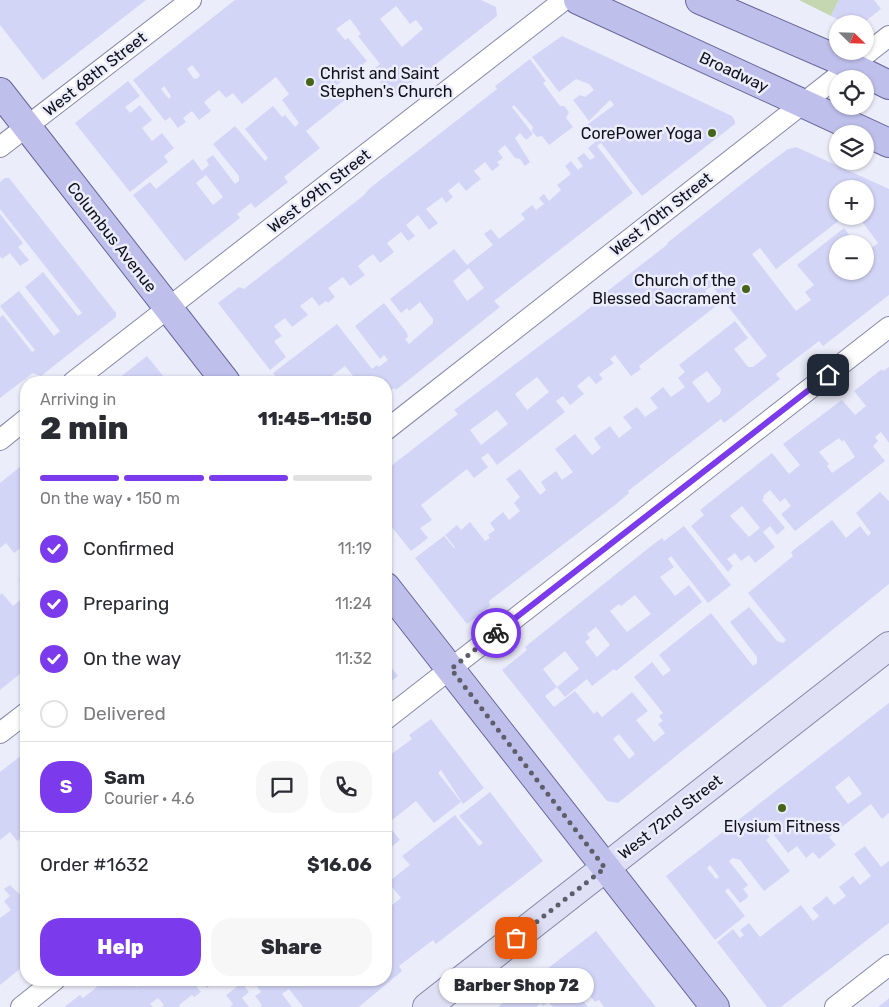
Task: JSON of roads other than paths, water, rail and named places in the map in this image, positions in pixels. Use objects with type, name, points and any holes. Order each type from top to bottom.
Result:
[{"type":"main road","name":"Broadway","points":[[578,0],[889,143]]},
{"type":"main road","points":[[700,0],[889,85]]},
{"type":"main road","name":"Columbus Avenue","points":[[0,92],[221,376]]},
{"type":"main road","points":[[392,595],[715,1007]]},
{"type":"main road","name":"West 72nd Street","points":[[428,1007],[889,646]]},
{"type":"street","name":"West 68th Street","points":[[0,147],[191,0]]},
{"type":"street","name":"West 69th Street","points":[[81,376],[564,0]]},
{"type":"street","name":"West 70th Street","points":[[392,425],[889,36]]},
{"type":"street","points":[[392,715],[889,328]]},
{"type":"street","points":[[0,440],[20,425]]},
{"type":"street","points":[[0,733],[20,718]]},
{"type":"street","points":[[835,1007],[889,965]]},
{"type":"street","points":[[21,1007],[47,986]]},
{"type":"place","name":"Christ and Saint Stephen's Church","points":[[310,82]]},
{"type":"place","name":"CorePower Yoga","points":[[712,133]]},
{"type":"place","name":"Church of the Blessed Sacrament","points":[[746,289]]},
{"type":"place","name":"Elysium Fitness","points":[[782,808]]},
{"type":"place","name":"Barber Shop 72","points":[[516,938]]}]
